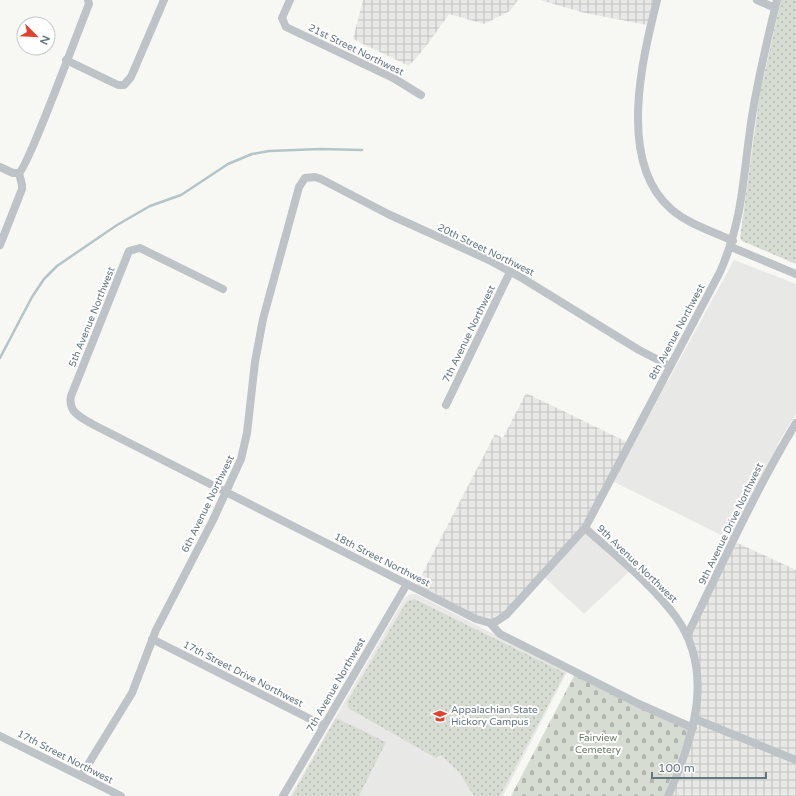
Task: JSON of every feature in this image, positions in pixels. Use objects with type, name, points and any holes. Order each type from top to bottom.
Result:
[{"type":"street","points":[[0,168],[13,173],[19,173],[24,168],[89,4],[88,0]]},
{"type":"street","points":[[66,60],[118,85],[124,85],[131,76],[164,0]]},
{"type":"street","name":"21st Street Northwest","points":[[290,0],[282,18],[286,27],[395,79],[421,95]]},
{"type":"street","points":[[657,0],[645,58],[639,105],[639,143],[644,169],[655,190],[670,208],[688,221],[732,244],[796,274]]},
{"type":"street","points":[[757,0],[776,4]]},
{"type":"street","name":"8th Avenue Northwest","points":[[490,623],[497,621],[506,615],[585,528],[720,272],[732,244],[742,200],[755,94],[776,4]]},
{"type":"street","points":[[0,245],[22,189],[19,173]]},
{"type":"street","name":"20th Street Northwest","points":[[309,177],[321,179],[388,214],[510,272],[639,350],[670,366]]},
{"type":"street","name":"6th Avenue Northwest","points":[[81,776],[132,693],[152,639],[237,471],[245,446],[258,348],[268,302],[298,187],[302,181],[309,177]]},
{"type":"street","name":"5th Avenue Northwest","points":[[70,401],[129,251],[140,248],[223,290]]},
{"type":"street","name":"7th Avenue Northwest","points":[[446,405],[510,272]]},
{"type":"street","name":"18th Street Northwest","points":[[70,401],[72,409],[77,415],[92,424],[476,619],[490,623],[500,634],[693,728]]},
{"type":"street","name":"9th Avenue Drive Northwest","points":[[688,636],[733,541],[781,447],[796,422]]},
{"type":"street","name":"9th Avenue Northwest","points":[[585,528],[657,595],[675,616],[688,636],[694,654],[698,676],[698,696],[695,719],[686,753],[668,796]]},
{"type":"street","name":"7th Avenue Northwest","points":[[283,796],[407,584]]},
{"type":"street","name":"17th Street Drive Northwest","points":[[152,639],[324,726]]},
{"type":"street","points":[[695,719],[796,760]]},
{"type":"street","name":"17th Street Northwest","points":[[0,736],[121,796]]},
{"type":"shaded area","points":[[363,0],[518,0],[510,11],[484,24],[449,14],[427,45],[409,66],[353,39]]},
{"type":"shaded area","points":[[540,0],[653,0],[647,25],[585,13]]},
{"type":"shaded area","points":[[734,260],[796,284],[796,414],[777,445],[781,447],[733,541],[610,480],[663,381],[667,383]]},
{"type":"shaded area","points":[[526,393],[629,443],[590,519],[506,615],[490,623],[415,588],[495,434],[503,438]]},
{"type":"shaded area","points":[[585,528],[631,570],[584,614],[542,575]]},
{"type":"shaded area","points":[[733,541],[796,570],[796,796],[668,796],[698,696],[687,636]]},
{"type":"shaded area","name":"Appalachian State Hickory Campus","points":[[410,594],[416,594],[567,672],[503,796],[290,796],[404,599]]},
{"type":"green space","points":[[781,0],[796,0],[796,264],[742,241],[740,238],[760,93]]},
{"type":"green space","name":"Appalachian State Hickory Campus","points":[[414,599],[565,673],[500,796],[474,796],[459,772],[441,755],[436,758],[348,708],[347,702],[407,601]]},
{"type":"green space","name":"Fairview Cemetery","points":[[575,674],[689,730],[664,796],[511,796]]},
{"type":"green space","points":[[336,718],[386,742],[359,796],[292,796]]},
{"type":"waterway","points":[[0,358],[32,297],[44,279],[57,266],[117,225],[150,206],[181,195],[228,164],[252,154],[269,151],[320,149],[362,150]]},
{"type":"place","name":"Appalachian State Hickory Campus","points":[[440,716]]}]
